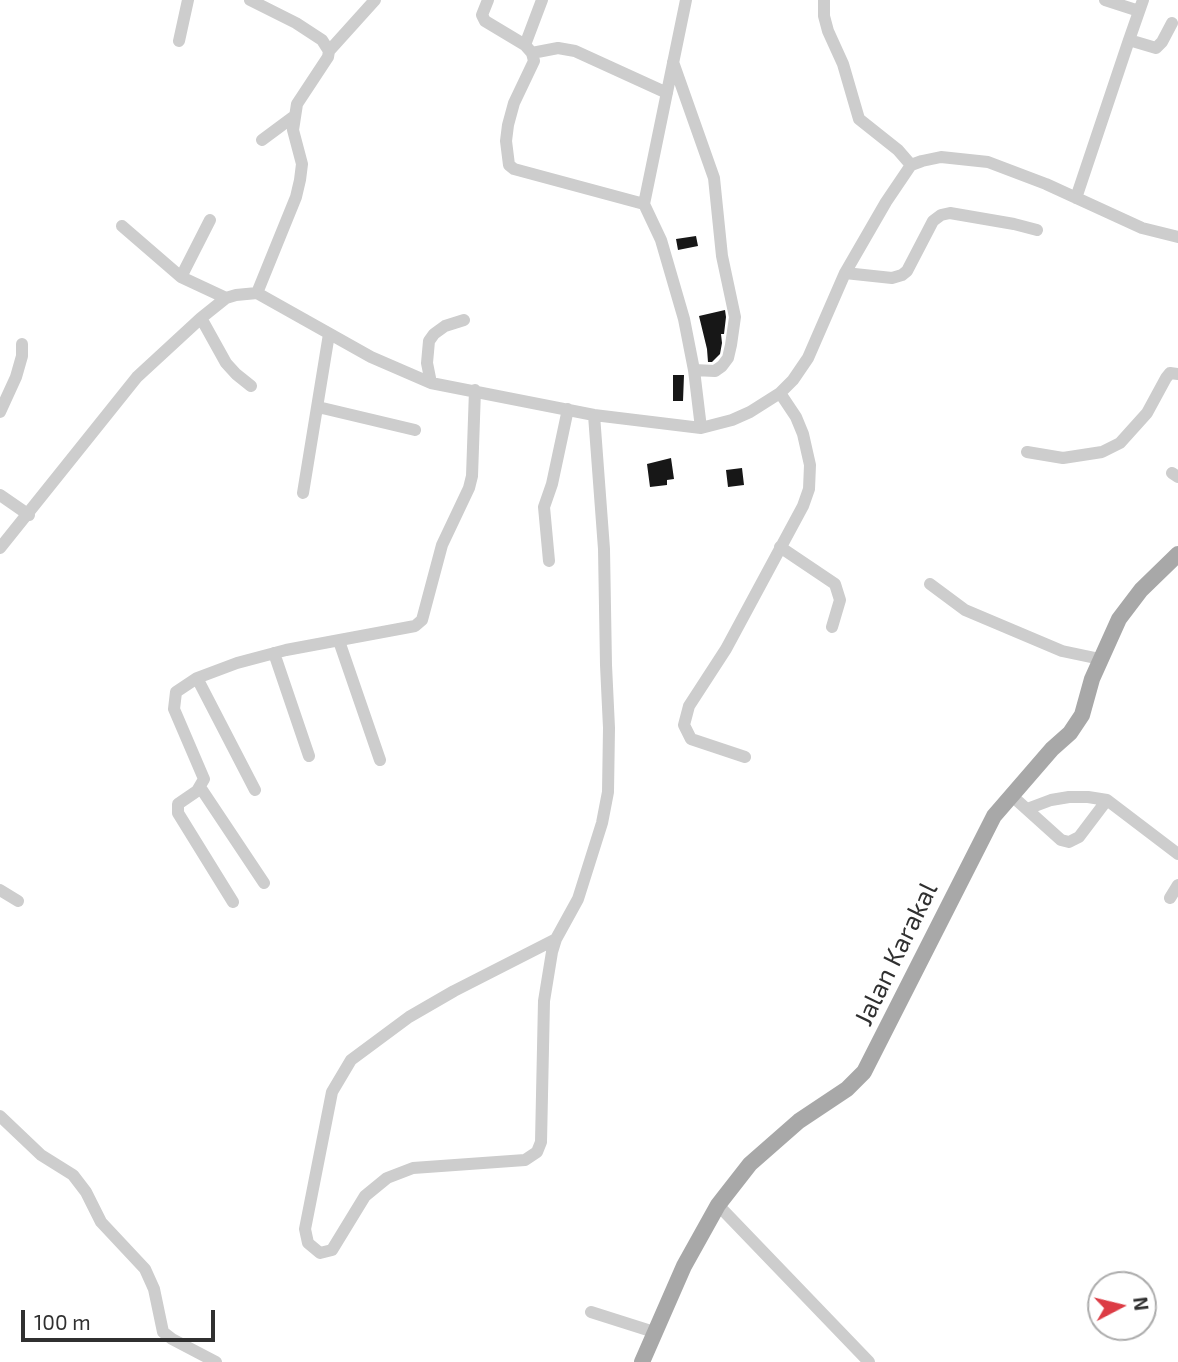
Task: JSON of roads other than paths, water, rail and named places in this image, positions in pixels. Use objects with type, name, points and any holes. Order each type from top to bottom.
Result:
[{"type":"main road","name":"Jalan Karakal","points":[[642,1362],[684,1266],[718,1205],[750,1164],[799,1121],[847,1089],[864,1072],[995,816],[1010,795],[1070,733],[1082,715],[1100,659],[1119,619],[1141,590],[1178,554]]},
{"type":"street","points":[[179,41],[188,0]]},
{"type":"street","points":[[250,0],[313,34],[322,40],[329,51]]},
{"type":"street","points":[[257,293],[296,197],[300,180],[302,164],[293,130],[293,117],[304,91],[328,57],[329,51],[375,0]]},
{"type":"street","points":[[488,0],[482,15],[485,21],[528,49],[534,61],[514,103],[508,125],[506,141],[509,165],[514,169],[644,204]]},
{"type":"street","points":[[528,49],[542,0]]},
{"type":"street","points":[[686,0],[644,204],[661,240],[671,272],[694,370],[701,428]]},
{"type":"street","points":[[824,0],[828,31],[843,64],[859,119],[898,150],[911,165]]},
{"type":"street","points":[[1076,198],[1141,5],[1105,0]]},
{"type":"street","points":[[1129,40],[1156,48],[1172,23]]},
{"type":"street","points":[[528,49],[558,48],[575,51],[667,93]]},
{"type":"street","points":[[673,62],[714,178],[722,256],[735,317],[732,345],[722,366],[715,371],[694,370]]},
{"type":"street","points":[[262,140],[293,117]]},
{"type":"street","points":[[0,548],[137,377],[201,318],[226,298],[236,295],[257,293],[370,357],[431,383],[594,415],[701,428],[750,412],[780,393],[793,380],[807,358],[845,273],[911,165],[941,157],[988,162],[1142,228],[1178,237]]},
{"type":"street","points":[[845,273],[892,278],[902,275],[907,271],[933,221],[941,215],[950,213],[1014,223],[1037,230]]},
{"type":"street","points":[[181,277],[210,220]]},
{"type":"street","points":[[122,226],[181,277],[226,298]]},
{"type":"street","points":[[201,318],[226,363],[251,386]]},
{"type":"street","points":[[431,383],[427,363],[429,341],[445,326],[464,320]]},
{"type":"street","points":[[303,493],[330,334]]},
{"type":"street","points":[[0,412],[16,377],[22,356],[22,344]]},
{"type":"street","points":[[1027,452],[1063,458],[1102,452],[1121,443],[1147,413],[1170,373],[1178,374]]},
{"type":"street","points":[[233,902],[178,813],[178,804],[201,787],[204,779],[174,709],[176,692],[197,678],[237,663],[415,626],[422,620],[442,545],[472,476],[475,390]]},
{"type":"street","points":[[745,757],[691,739],[684,725],[689,706],[726,649],[803,506],[811,477],[803,434],[796,417],[780,393]]},
{"type":"street","points":[[318,408],[415,430]]},
{"type":"street","points":[[549,561],[544,507],[552,484],[568,409]]},
{"type":"street","points":[[556,939],[454,991],[410,1017],[351,1060],[332,1092],[305,1229],[308,1243],[320,1253],[332,1250],[365,1196],[387,1178],[413,1168],[525,1160],[537,1152],[541,1142],[544,1001],[552,952],[556,939],[578,899],[602,823],[608,792],[604,549],[594,415]]},
{"type":"street","points":[[0,495],[29,515]]},
{"type":"street","points":[[780,548],[835,584],[839,600],[832,627]]},
{"type":"street","points":[[930,584],[965,610],[1062,652],[1100,659]]},
{"type":"street","points":[[339,640],[380,760]]},
{"type":"street","points":[[275,653],[309,756]]},
{"type":"street","points":[[197,678],[255,790]]},
{"type":"street","points":[[201,787],[264,883]]},
{"type":"street","points":[[1010,795],[1061,839],[1069,842],[1079,837],[1107,800]]},
{"type":"street","points":[[1027,809],[1069,797],[1107,800],[1178,854]]},
{"type":"street","points":[[1170,898],[1178,885]]},
{"type":"street","points":[[0,890],[18,901]]},
{"type":"street","points":[[0,1116],[41,1155],[73,1175],[86,1192],[101,1222],[145,1269],[154,1289],[163,1332],[216,1362]]},
{"type":"street","points":[[718,1205],[869,1362]]},
{"type":"street","points":[[591,1312],[654,1332]]}]
